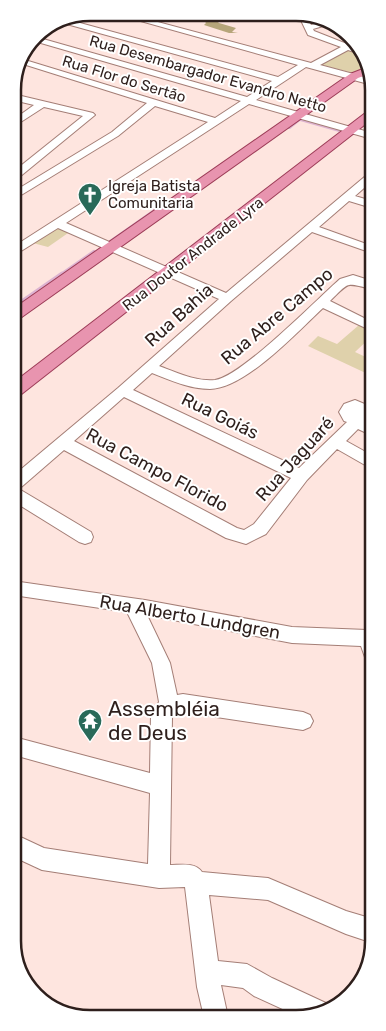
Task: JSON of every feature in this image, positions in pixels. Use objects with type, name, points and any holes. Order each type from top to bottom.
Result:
[{"type":"main road","points":[[21,310],[354,76],[362,73]]},
{"type":"main road","name":"Rua Doutor Andrade Lyra","points":[[21,386],[365,120]]},
{"type":"street","points":[[159,21],[363,79]]},
{"type":"street","points":[[306,23],[316,35],[348,44]]},
{"type":"street","points":[[73,24],[278,80]]},
{"type":"street","points":[[309,28],[318,25]]},
{"type":"street","name":"Rua Desembargador Evandro Netto","points":[[42,41],[365,134]]},
{"type":"street","points":[[21,247],[278,80],[349,46]]},
{"type":"street","name":"Rua Flor do Sertão","points":[[27,63],[215,121]]},
{"type":"street","points":[[21,99],[90,115],[21,171]]},
{"type":"street","points":[[21,191],[115,134],[154,102]]},
{"type":"street","points":[[21,118],[43,103]]},
{"type":"street","name":"Rua Bahia","points":[[21,479],[227,298],[365,182]]},
{"type":"street","points":[[349,197],[365,203]]},
{"type":"street","points":[[56,223],[227,298]]},
{"type":"street","points":[[312,228],[365,247]]},
{"type":"street","name":"Rua Abre Campo","points":[[149,367],[193,382],[208,384],[224,383],[245,370],[341,284],[349,280],[365,282]]},
{"type":"street","points":[[321,302],[365,324]]},
{"type":"street","name":"Rua Goiás","points":[[123,391],[301,476]]},
{"type":"street","name":"Rua Jaguaré","points":[[232,534],[246,537],[260,529],[301,476],[364,415]]},
{"type":"street","name":"Rua Campo Florido","points":[[64,442],[232,534]]},
{"type":"street","points":[[336,442],[365,458]]},
{"type":"street","points":[[21,498],[85,536]]},
{"type":"street","name":"Rua Alberto Lundgren","points":[[21,589],[133,606],[292,635],[365,641]]},
{"type":"street","points":[[133,606],[161,663],[166,708]]},
{"type":"street","points":[[159,877],[161,715],[166,708],[183,703],[302,720]]},
{"type":"street","points":[[21,748],[160,786]]},
{"type":"street","points":[[21,848],[42,859],[159,877],[190,876],[196,883],[207,972],[215,1010]]},
{"type":"street","points":[[196,883],[268,889],[346,922],[365,928]]},
{"type":"street","points":[[207,972],[247,976],[263,987],[308,1008]]},
{"type":"shaded area","points":[[204,21],[217,21],[236,28],[232,32],[238,33],[229,33],[204,25],[206,23]]},
{"type":"shaded area","points":[[346,49],[353,51],[361,70],[353,73],[318,64]]},
{"type":"shaded area","points":[[52,223],[71,231],[48,247],[29,242]]},
{"type":"shaded area","points":[[359,325],[365,328],[365,343],[355,352],[365,357],[365,373],[308,346],[318,336],[337,344]]},
{"type":"waterway","points":[[287,127],[299,118],[339,130]]},
{"type":"waterway","points":[[109,242],[156,209]]},
{"type":"waterway","points":[[61,274],[94,251]]},
{"type":"waterway","points":[[21,301],[62,273]]},
{"type":"place","name":"Igreja Batista Comunitaria","points":[[90,216]]},
{"type":"place","name":"Assembléia de Deus","points":[[90,742]]}]
